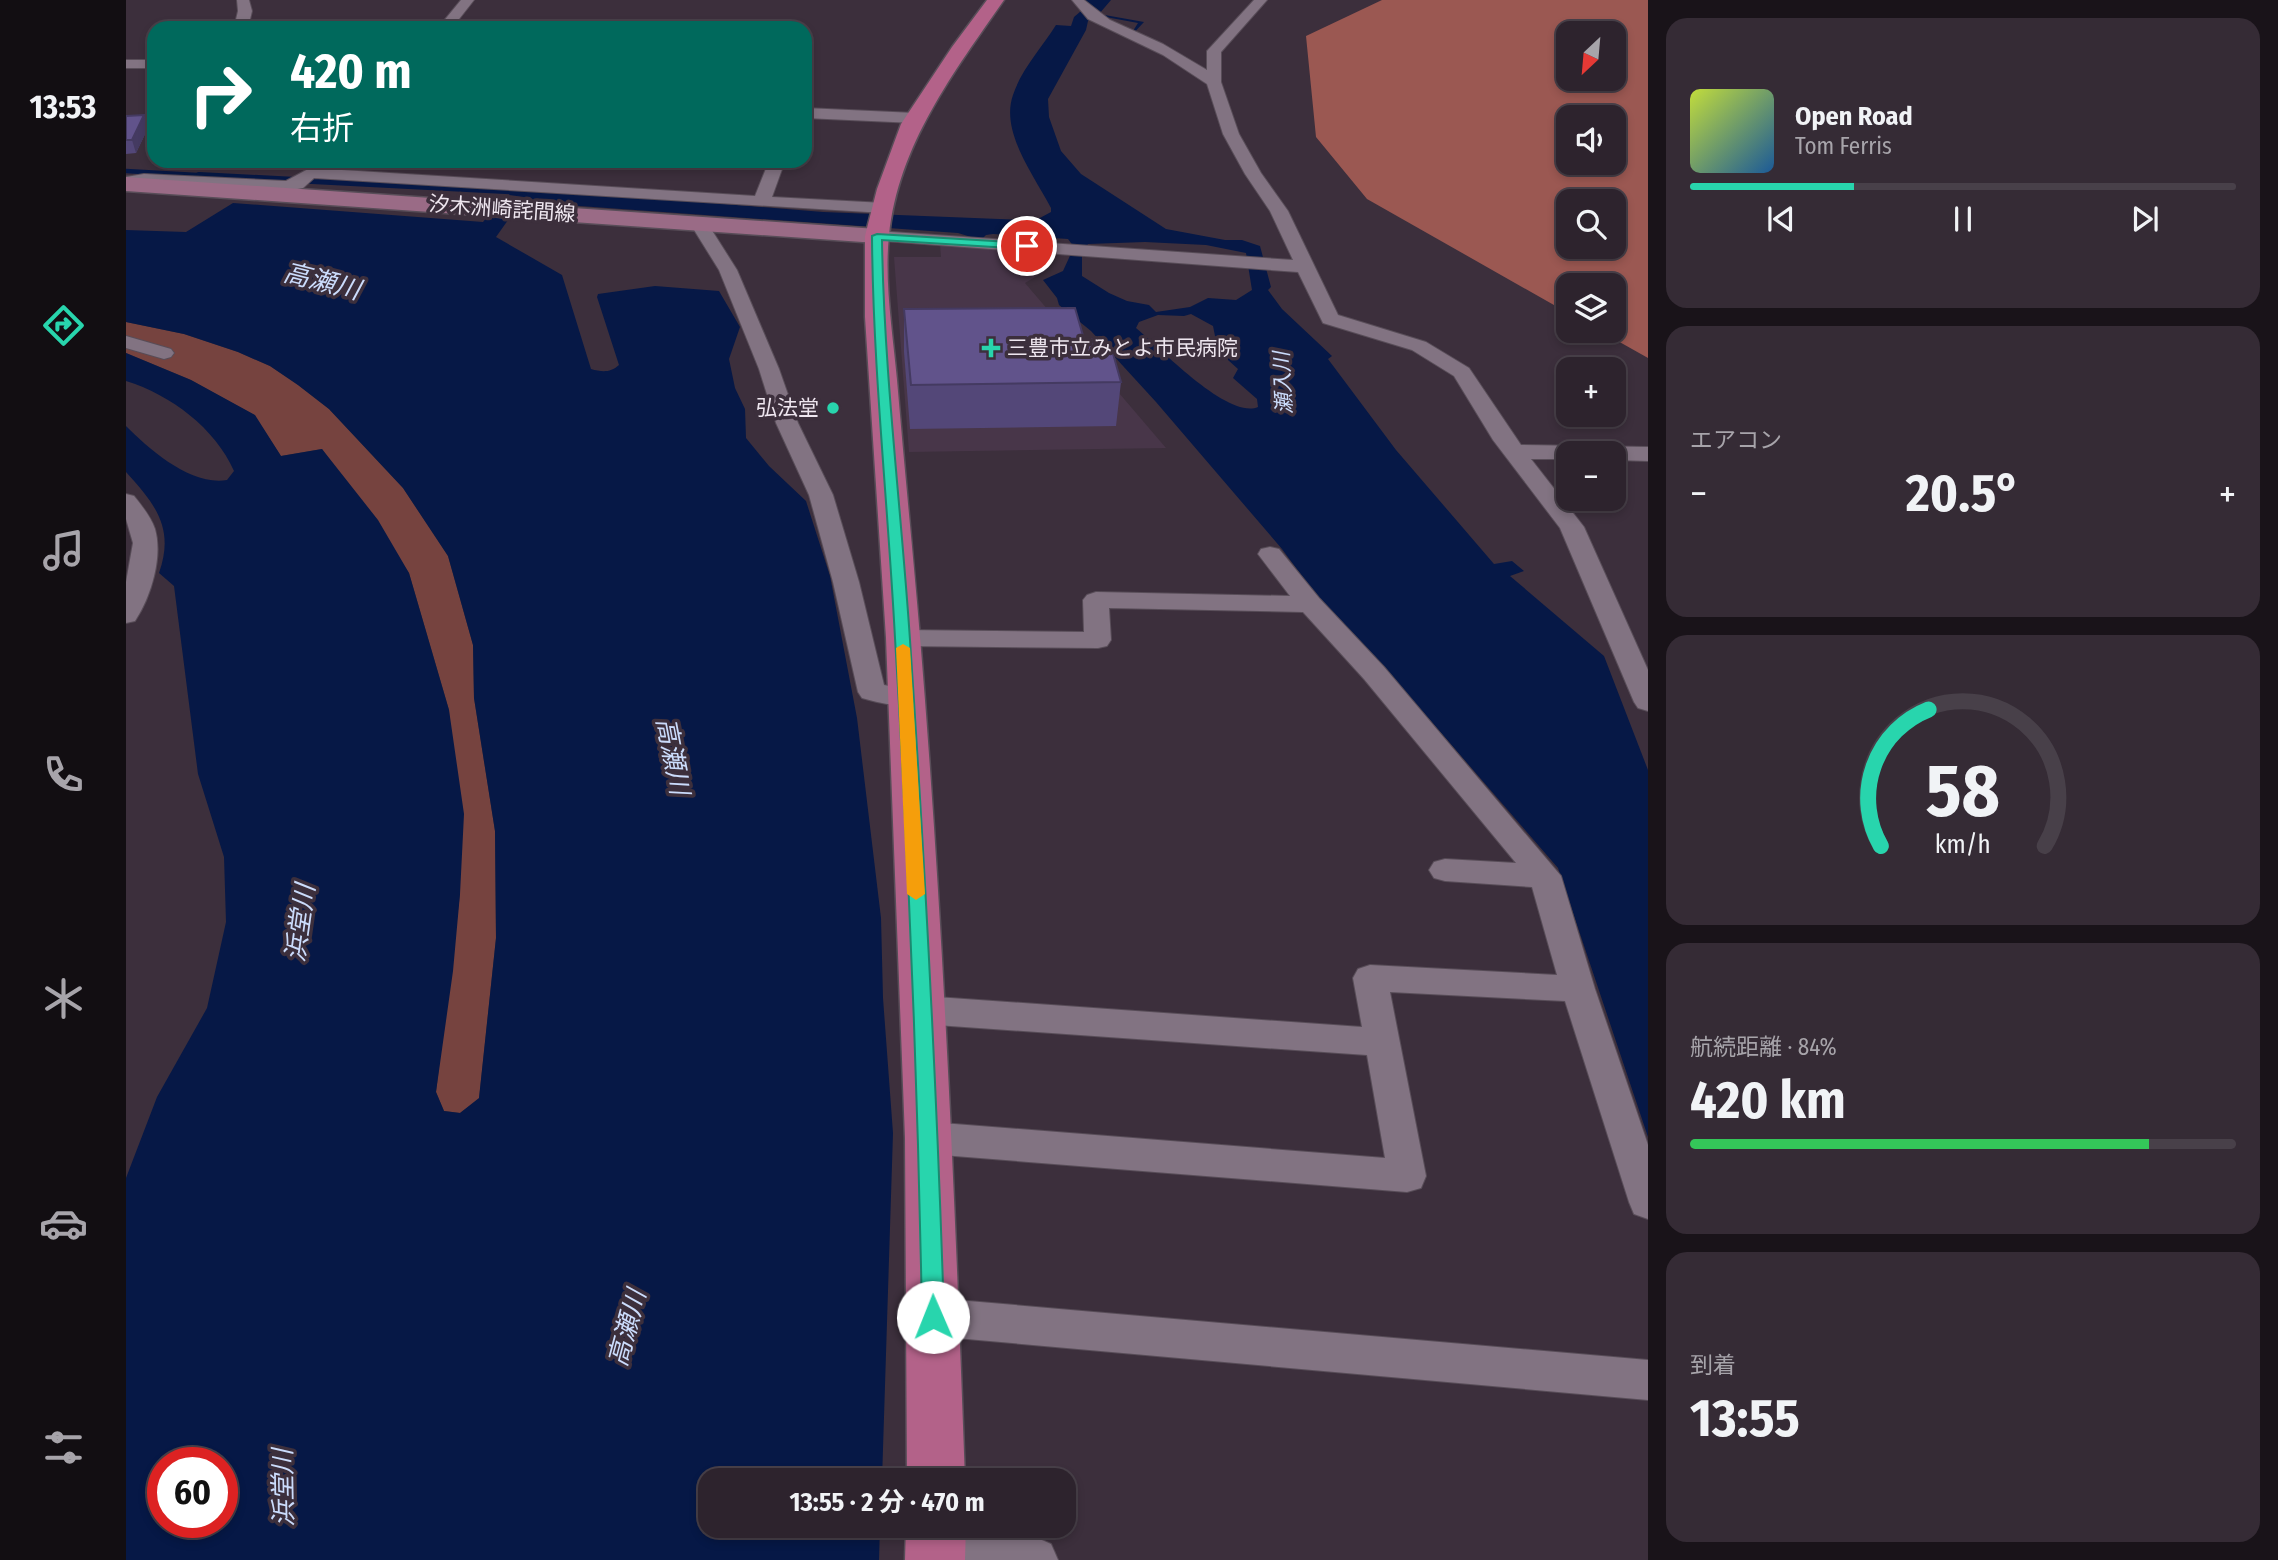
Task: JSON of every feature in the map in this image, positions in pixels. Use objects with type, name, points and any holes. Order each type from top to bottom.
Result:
[{"type":"main road","points":[[936,1468],[929,1138],[903,638],[878,317],[880,222],[915,118],[958,51],[996,0]]},
{"type":"main road","name":"汐木洲崎詫間線","points":[[134,175],[700,225],[880,222]]},
{"type":"street","points":[[243,0],[245,11],[243,21]]},
{"type":"street","points":[[451,21],[468,0]]},
{"type":"street","points":[[1261,0],[1214,51],[1214,82],[1231,134],[1253,174],[1279,211],[1330,319],[1419,346],[1462,372],[1501,435],[1572,527],[1648,702]]},
{"type":"street","points":[[1080,4],[1104,23],[1167,51],[1214,82]]},
{"type":"street","points":[[126,65],[147,64]]},
{"type":"street","points":[[812,113],[915,118]]},
{"type":"street","points":[[762,202],[774,168]]},
{"type":"street","points":[[134,175],[144,179],[270,186],[302,180],[310,173],[762,202],[1027,246],[1307,267]]},
{"type":"street","points":[[700,225],[728,270],[788,423],[821,495],[846,582],[872,692],[906,697]]},
{"type":"street","points":[[126,342],[164,353]]},
{"type":"street","points":[[1516,452],[1556,452]]},
{"type":"street","points":[[1626,453],[1648,454]]},
{"type":"street","points":[[126,501],[146,533],[141,579],[126,615]]},
{"type":"street","points":[[1270,554],[1310,604],[1383,683],[1545,876],[1578,989],[1648,1202]]},
{"type":"street","points":[[903,638],[1098,640],[1096,600],[1310,604]]},
{"type":"street","points":[[1445,870],[1545,876]]},
{"type":"street","points":[[929,1138],[1407,1176],[1370,978],[1578,989]]},
{"type":"street","points":[[922,1010],[1382,1042]]},
{"type":"street","points":[[933,1317],[1648,1380]]},
{"type":"street","points":[[935,1545],[1035,1560]]},
{"type":"shaded area","points":[[1382,0],[1648,0],[1648,358],[1621,343],[1626,343],[1626,273],[1556,273],[1556,306],[1367,199],[1316,137],[1306,36]]},
{"type":"shaded area","name":"三豊市立みとよ市民病院","points":[[940,244],[1054,250],[1047,270],[1025,283],[1166,448],[909,452],[894,257],[941,257]]},
{"type":"shaded area","points":[[126,322],[184,334],[238,352],[270,366],[298,385],[329,409],[403,488],[448,556],[473,645],[474,698],[495,831],[496,938],[479,1099],[460,1113],[444,1111],[436,1092],[460,894],[449,710],[409,573],[322,449],[281,456],[254,415],[191,380],[126,353]]},
{"type":"water","name":"瀬入川","points":[[1084,0],[1111,0],[1099,14],[1144,22],[1128,39],[1138,23],[1095,15],[1088,21],[1086,30],[1048,99],[1049,117],[1061,151],[1081,174],[1166,229],[1225,240],[1242,240],[1260,246],[1271,287],[1268,290],[1282,309],[1332,356],[1328,359],[1396,450],[1494,564],[1512,561],[1524,571],[1510,576],[1604,656],[1648,770],[1648,1137],[1558,868],[1423,712],[1316,595],[1282,549],[1156,402],[1091,331],[1059,305],[1043,280],[1063,271],[1074,247],[1068,239],[993,234],[986,235],[981,240],[958,233],[538,203],[531,198],[509,195],[516,187],[823,212],[1038,219],[1051,212],[1051,208],[1028,168],[1015,138],[1010,109],[1013,95],[1026,68],[1056,25],[1071,26],[1074,17],[1087,6]],"holes":[[[1145,242],[1206,245],[1246,253],[1252,290],[1236,300],[1208,298],[1190,307],[1156,312],[1149,305],[1127,301],[1109,293],[1082,276],[1082,255],[1088,244]],[[1191,314],[1213,326],[1215,336],[1227,344],[1228,360],[1238,369],[1233,378],[1257,399],[1258,407],[1245,408],[1212,393],[1136,328],[1139,322],[1158,315]]]},
{"type":"water","points":[[233,203],[483,222],[491,212],[513,213],[496,237],[562,275],[591,369],[606,371],[619,365],[598,294],[655,286],[719,291],[740,327],[729,359],[735,388],[745,409],[746,438],[769,466],[806,501],[830,576],[857,718],[881,918],[883,998],[893,1133],[882,1468],[698,1468],[698,1538],[880,1538],[879,1560],[126,1560],[126,1178],[157,1097],[207,1008],[226,922],[224,857],[198,774],[174,586],[159,573],[165,543],[163,530],[146,495],[126,472],[126,426],[159,455],[186,472],[213,480],[227,480],[234,471],[215,441],[190,415],[159,395],[126,381],[126,353],[191,380],[255,415],[281,456],[322,449],[378,520],[409,573],[449,710],[464,814],[453,971],[436,1092],[444,1111],[460,1113],[479,1098],[496,938],[495,831],[474,698],[473,645],[448,556],[403,488],[329,409],[298,385],[270,366],[238,352],[184,334],[126,322],[126,230],[186,232]]},
{"type":"building","points":[[144,115],[132,140],[126,140],[126,116]]},
{"type":"building","points":[[1075,308],[1084,339],[1103,339],[1104,343],[1110,343],[1121,382],[911,385],[904,309]]},
{"type":"waterway","points":[[126,171],[233,177]]},
{"type":"waterway","points":[[199,175],[524,192]]},
{"type":"slow traffic","points":[[903,648],[916,894]]},
{"type":"place","name":"三豊市立みとよ市民病院","points":[[991,348]]},
{"type":"place","name":"弘法堂","points":[[833,408]]},
{"type":"route","points":[[933,1317],[929,1138],[903,638],[878,317],[877,236],[1027,246]]},
{"type":"water label","name":"高瀬川","points":[[322,281]]},
{"type":"water label","name":"高瀬川","points":[[673,756]]},
{"type":"water label","name":"浜堂川","points":[[300,923]]},
{"type":"water label","name":"高瀬川","points":[[627,1328]]},
{"type":"water label","name":"浜堂川","points":[[283,1488]]}]
